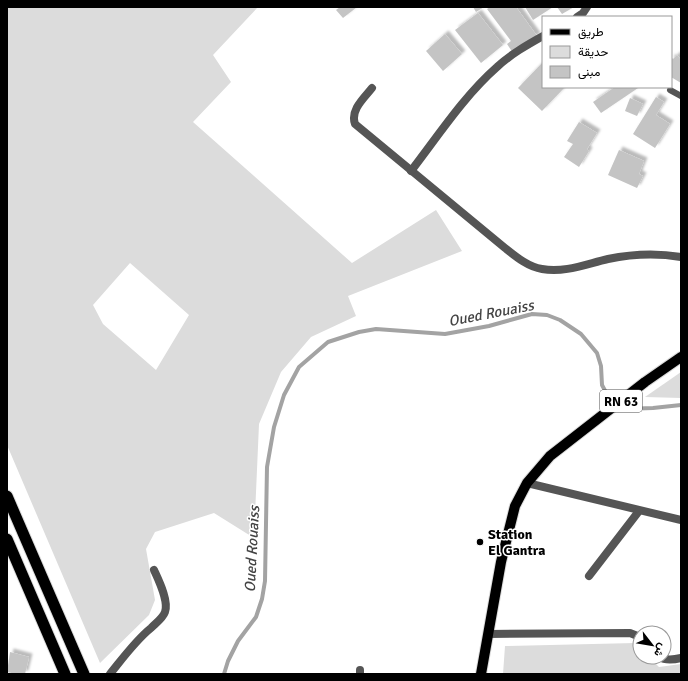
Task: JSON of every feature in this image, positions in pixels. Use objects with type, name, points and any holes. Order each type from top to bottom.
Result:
[{"type":"highway","points":[[7,496],[84,674]]},
{"type":"highway","points":[[7,539],[66,674]]},
{"type":"main road","name":"RN 63","points":[[481,674],[504,548],[515,506],[527,483],[550,456],[645,382],[681,357]]},
{"type":"street","points":[[578,16],[583,13],[587,7]]},
{"type":"street","points":[[411,171],[475,89],[503,62],[522,48],[542,37]]},
{"type":"street","points":[[372,88],[354,112],[353,118],[355,124],[505,248],[523,261],[541,269],[564,270],[608,259],[637,254],[666,255],[681,258]]},
{"type":"street","points":[[527,483],[681,520]]},
{"type":"street","points":[[589,576],[640,511]]},
{"type":"street","points":[[110,674],[140,637],[158,622],[165,612],[165,600],[154,570]]},
{"type":"street","points":[[488,634],[632,634]]},
{"type":"lane","points":[[670,90],[681,96]]},
{"type":"green space","points":[[7,7],[258,7],[213,55],[231,82],[193,122],[352,263],[436,210],[462,251],[348,296],[356,316],[311,337],[281,372],[259,424],[254,538],[214,513],[155,532],[146,549],[155,600],[149,615],[100,663],[7,445]],"holes":[[[130,263],[189,315],[156,370],[103,324],[93,305]]]},
{"type":"green space","points":[[681,372],[681,398],[645,397]]},
{"type":"green space","points":[[632,643],[632,665],[657,665],[659,667],[681,664],[681,674],[503,674],[505,646]]},
{"type":"building","points":[[340,7],[357,7],[343,18],[336,10]]},
{"type":"building","points":[[473,7],[484,7],[476,12]]},
{"type":"building","points":[[490,7],[516,7],[537,36],[513,53],[507,44],[511,41],[487,9]]},
{"type":"building","points":[[525,7],[553,7],[533,20]]},
{"type":"building","points":[[557,7],[574,7],[562,14]]},
{"type":"building","points":[[478,13],[503,45],[481,63],[455,30]]},
{"type":"building","points":[[445,34],[462,54],[443,71],[426,51]]},
{"type":"building","points":[[677,55],[681,60],[681,83],[672,78],[672,58],[673,59]]},
{"type":"building","points":[[542,63],[542,88],[564,88],[542,111],[518,88]]},
{"type":"building","points":[[614,88],[638,88],[601,113],[593,102]]},
{"type":"building","points":[[656,97],[664,102],[656,115],[670,124],[655,148],[633,134]]},
{"type":"building","points":[[630,98],[643,104],[637,116],[625,111]]},
{"type":"building","points":[[579,122],[597,133],[587,149],[589,151],[579,167],[564,157],[573,144],[567,141]]},
{"type":"building","points":[[619,150],[644,161],[639,174],[643,176],[637,188],[608,175]]},
{"type":"building","points":[[10,652],[29,657],[25,674],[7,672]]},
{"type":"waterway","name":"Oued Rouaiss","points":[[224,674],[228,661],[238,641],[256,617],[262,599],[265,581],[267,467],[274,427],[284,395],[299,367],[328,342],[359,332],[376,329],[445,334],[489,326],[532,314],[547,315],[560,320],[581,334],[597,353],[601,366],[602,385],[609,398],[618,407],[623,409],[681,405]]},
{"type":"place","name":"Station El Gantra","points":[[480,542]]}]
